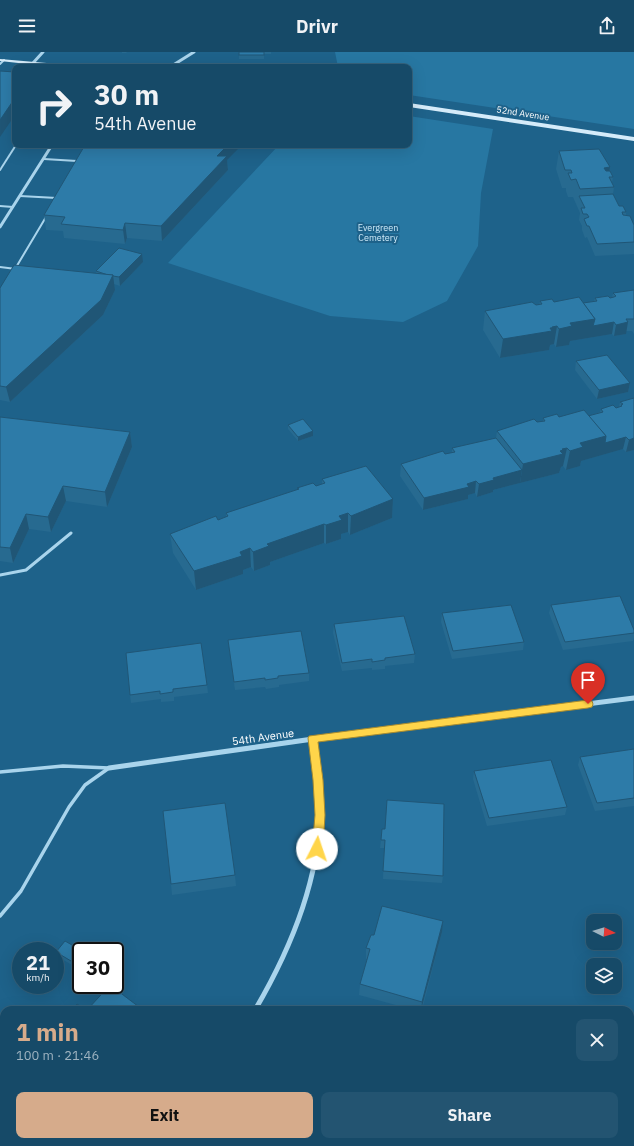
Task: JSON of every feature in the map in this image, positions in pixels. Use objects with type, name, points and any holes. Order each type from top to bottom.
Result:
[{"type":"street","points":[[33,63],[43,52]]},
{"type":"street","points":[[175,64],[194,52]]},
{"type":"street","points":[[1,61],[42,64]]},
{"type":"street","name":"52nd Avenue","points":[[412,105],[634,139]]},
{"type":"street","points":[[0,227],[50,148]]},
{"type":"street","name":"54th Avenue","points":[[109,768],[313,738],[634,698]]},
{"type":"street","points":[[257,1006],[291,940],[317,849],[320,815],[313,738]]},
{"type":"lane","points":[[0,170],[14,148]]},
{"type":"lane","points":[[44,158],[77,161],[74,167]]},
{"type":"lane","points":[[53,204],[60,192]]},
{"type":"lane","points":[[20,196],[57,198]]},
{"type":"lane","points":[[0,206],[13,207]]},
{"type":"lane","points":[[12,275],[46,216]]},
{"type":"lane","points":[[0,267],[16,269]]},
{"type":"lane","points":[[0,575],[26,570],[71,533]]},
{"type":"lane","points":[[0,772],[63,766],[109,768]]},
{"type":"lane","points":[[0,916],[21,891],[69,807],[84,785],[109,768]]},
{"type":"green space","points":[[335,52],[634,52],[634,129],[412,95],[412,64],[337,64]]},
{"type":"green space","name":"Evergreen Cemetery","points":[[412,116],[493,129],[481,193],[478,246],[447,301],[403,322],[330,316],[168,263],[276,148],[412,148]]},
{"type":"building","points":[[239,52],[264,52],[264,55],[239,55]]},
{"type":"building","points":[[0,71],[12,72],[12,102],[0,120]]},
{"type":"building","points":[[83,148],[225,148],[217,156],[227,156],[161,226],[125,223],[123,230],[61,224],[65,217],[44,215]]},
{"type":"building","points":[[599,149],[610,167],[604,168],[606,171],[610,171],[613,177],[609,177],[614,187],[580,189],[576,179],[571,180],[568,173],[572,173],[571,170],[565,170],[559,151]]},
{"type":"building","points":[[613,194],[619,206],[623,206],[626,212],[622,212],[623,215],[630,216],[634,225],[634,242],[597,244],[589,226],[587,226],[584,219],[589,217],[587,214],[583,214],[581,208],[585,208],[579,196]]},
{"type":"building","points":[[119,248],[142,254],[119,277],[96,271]]},
{"type":"building","points":[[14,265],[113,275],[101,300],[6,387],[0,386],[0,288]]},
{"type":"building","points":[[634,290],[634,319],[626,319],[628,322],[616,325],[614,322],[593,326],[595,319],[583,303],[597,301],[595,298],[608,296],[610,298],[616,296],[613,293]]},
{"type":"building","points":[[579,297],[595,319],[570,323],[572,326],[559,329],[557,326],[552,327],[550,328],[552,331],[503,339],[485,311],[532,302],[536,305],[542,304],[540,301],[552,299],[554,302]]},
{"type":"building","points":[[607,355],[630,383],[599,390],[576,361]]},
{"type":"building","points":[[634,398],[634,438],[629,440],[626,437],[605,443],[606,436],[588,416],[603,412],[601,409],[613,405],[616,408],[622,406],[621,405],[623,404],[620,402]]},
{"type":"building","points":[[584,410],[606,436],[580,443],[583,447],[570,451],[567,448],[562,449],[563,450],[560,451],[563,454],[523,464],[497,431],[534,419],[537,422],[545,421],[543,418],[557,414],[559,417]]},
{"type":"building","points":[[0,417],[130,432],[105,492],[63,486],[48,517],[26,514],[10,548],[0,547]]},
{"type":"building","points":[[303,419],[313,431],[298,437],[288,425]]},
{"type":"building","points":[[496,438],[522,470],[493,478],[494,480],[479,484],[476,481],[467,484],[469,487],[424,498],[401,464],[443,451],[445,454],[455,452],[452,448]]},
{"type":"building","points":[[366,466],[393,499],[351,516],[348,513],[339,516],[342,520],[326,525],[324,524],[267,544],[269,546],[253,552],[250,548],[240,552],[242,556],[194,571],[170,534],[216,516],[218,520],[228,516],[226,513],[299,489],[297,488],[313,483],[316,486],[325,483],[322,479]]},
{"type":"building","points":[[620,596],[634,633],[565,642],[551,605]]},
{"type":"building","points":[[511,605],[524,642],[453,651],[442,613]]},
{"type":"building","points":[[404,616],[415,654],[385,658],[385,660],[372,662],[372,659],[342,663],[334,624]]},
{"type":"building","points":[[301,631],[309,673],[278,676],[278,678],[265,680],[265,678],[234,682],[228,640]]},
{"type":"building","points":[[201,643],[207,685],[173,689],[173,692],[160,694],[160,691],[130,695],[126,653]]},
{"type":"building","points":[[634,749],[634,798],[597,803],[580,757]]},
{"type":"building","points":[[551,760],[567,807],[489,818],[474,771]]},
{"type":"building","points":[[387,800],[444,804],[443,876],[383,871],[385,840],[381,840],[382,829],[385,829]]},
{"type":"building","points":[[225,803],[235,875],[171,884],[163,811]]},
{"type":"building","points":[[382,906],[443,921],[422,1002],[360,984],[370,949],[366,948],[371,935],[374,935]]},
{"type":"building","points":[[65,941],[72,945],[71,961],[64,957]]},
{"type":"building","points":[[102,994],[122,994],[138,1006],[91,1006]]},
{"type":"route","points":[[317,849],[320,815],[313,738],[588,704]]}]
